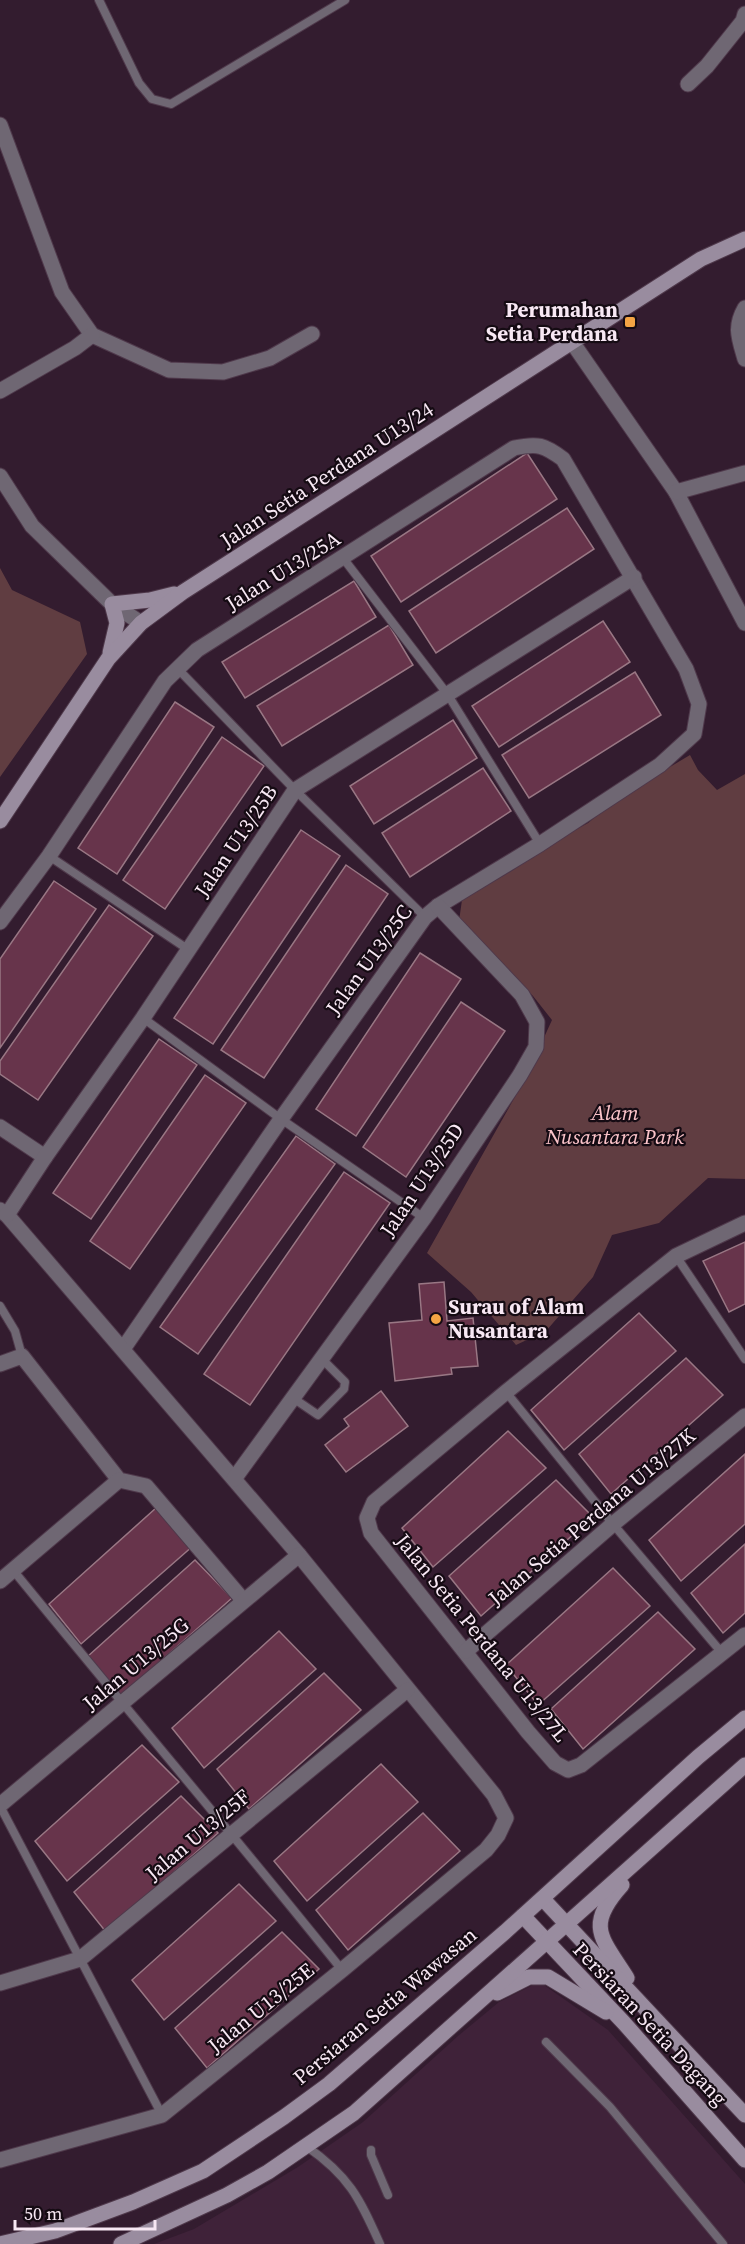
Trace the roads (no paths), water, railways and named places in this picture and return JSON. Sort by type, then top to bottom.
[{"type":"street","points":[[687,84],[707,66],[743,21],[745,14]]},
{"type":"street","points":[[0,125],[62,292],[92,335],[169,370],[223,372],[270,358],[312,334]]},
{"type":"street","name":"Jalan Setia Perdana U13/24","points":[[0,821],[108,659],[141,623],[183,592],[701,259],[745,239]]},
{"type":"street","points":[[745,308],[739,319],[738,332],[745,359]]},
{"type":"street","points":[[0,392],[75,348],[92,335]]},
{"type":"street","points":[[572,342],[676,492],[745,623]]},
{"type":"street","name":"Jalan U13/25A","points":[[0,922],[49,856],[165,681],[177,668],[197,650],[514,448],[534,444],[548,448],[563,459],[634,577]]},
{"type":"street","points":[[676,492],[745,473]]},
{"type":"street","points":[[0,476],[32,526],[112,604],[141,623]]},
{"type":"street","name":"Jalan U13/25B","points":[[4,1213],[143,1018],[295,790],[634,577]]},
{"type":"street","name":"Jalan U13/25C","points":[[123,1348],[281,1119],[425,917],[438,906],[540,844],[660,765],[694,734],[699,704],[686,669],[634,577]]},
{"type":"street","points":[[112,604],[150,600],[183,592]]},
{"type":"street","points":[[108,659],[115,638],[117,622],[112,604]]},
{"type":"street","name":"Jalan U13/25D","points":[[234,1479],[424,1218],[520,1075],[536,1047],[537,1022],[522,995],[438,906]]},
{"type":"street","points":[[0,1127],[45,1157]]},
{"type":"street","points":[[4,1213],[123,1348],[299,1555],[407,1690]]},
{"type":"street","points":[[506,1392],[676,1256],[745,1223]]},
{"type":"street","points":[[0,1364],[22,1356],[119,1480],[147,1486],[243,1600]]},
{"type":"street","name":"Jalan Setia Perdana U13/27L","points":[[506,1392],[374,1502],[367,1518],[371,1533],[555,1763],[568,1770],[581,1765],[745,1635]]},
{"type":"street","name":"Jalan Setia Perdana U13/27K","points":[[466,1651],[613,1524],[745,1416]]},
{"type":"street","points":[[0,1581],[119,1480]]},
{"type":"street","name":"Jalan U13/25G","points":[[0,1805],[299,1555]]},
{"type":"street","name":"Jalan U13/25E","points":[[0,2160],[162,2115],[486,1850],[498,1835],[506,1818],[494,1795],[407,1690]]},
{"type":"street","name":"Jalan U13/25F","points":[[0,1983],[80,1959],[407,1690]]},
{"type":"street","name":"Persiaran Setia Wawasan","points":[[0,2244],[55,2231],[133,2202],[203,2170],[285,2117],[329,2084],[543,1899],[698,1757],[745,1718]]},
{"type":"street","points":[[121,2244],[227,2195],[268,2172],[354,2113],[745,1765]]},
{"type":"street","points":[[645,2007],[600,1936],[599,1921],[610,1898],[662,1840]]},
{"type":"street","name":"Persiaran Setia Dagang","points":[[543,1899],[745,2115]]},
{"type":"street","name":"Persiaran Setia Dagang","points":[[523,1916],[624,2023],[745,2160]]},
{"type":"street","points":[[480,2002],[529,1977],[548,1977],[624,2023]]},
{"type":"lane","points":[[99,0],[139,83],[152,99],[171,104],[345,0]]},
{"type":"lane","points":[[343,558],[448,695],[540,844]]},
{"type":"lane","points":[[177,668],[295,790],[425,917]]},
{"type":"lane","points":[[49,856],[189,950]]},
{"type":"lane","points":[[143,1018],[281,1119],[424,1218]]},
{"type":"lane","points":[[676,1256],[745,1359]]},
{"type":"lane","points":[[0,1306],[15,1331],[22,1356]]},
{"type":"lane","points":[[293,1398],[318,1415],[344,1389],[345,1382],[322,1359]]},
{"type":"lane","points":[[506,1392],[722,1653]]},
{"type":"lane","points":[[13,1570],[122,1704],[232,1833],[342,1970]]},
{"type":"lane","points":[[0,1805],[162,2115]]},
{"type":"lane","points":[[546,2042],[610,2107],[723,2244]]},
{"type":"lane","points":[[306,2146],[330,2163],[343,2177],[363,2206],[380,2244]]},
{"type":"lane","points":[[371,2150],[388,2195]]},
{"type":"place","name":"Perumahan Setia Perdana","points":[[630,322]]},
{"type":"place","name":"Surau of Alam Nusantara","points":[[436,1319]]},
{"type":"park label","name":"Alam Nusantara Park","points":[[615,1125]]}]
